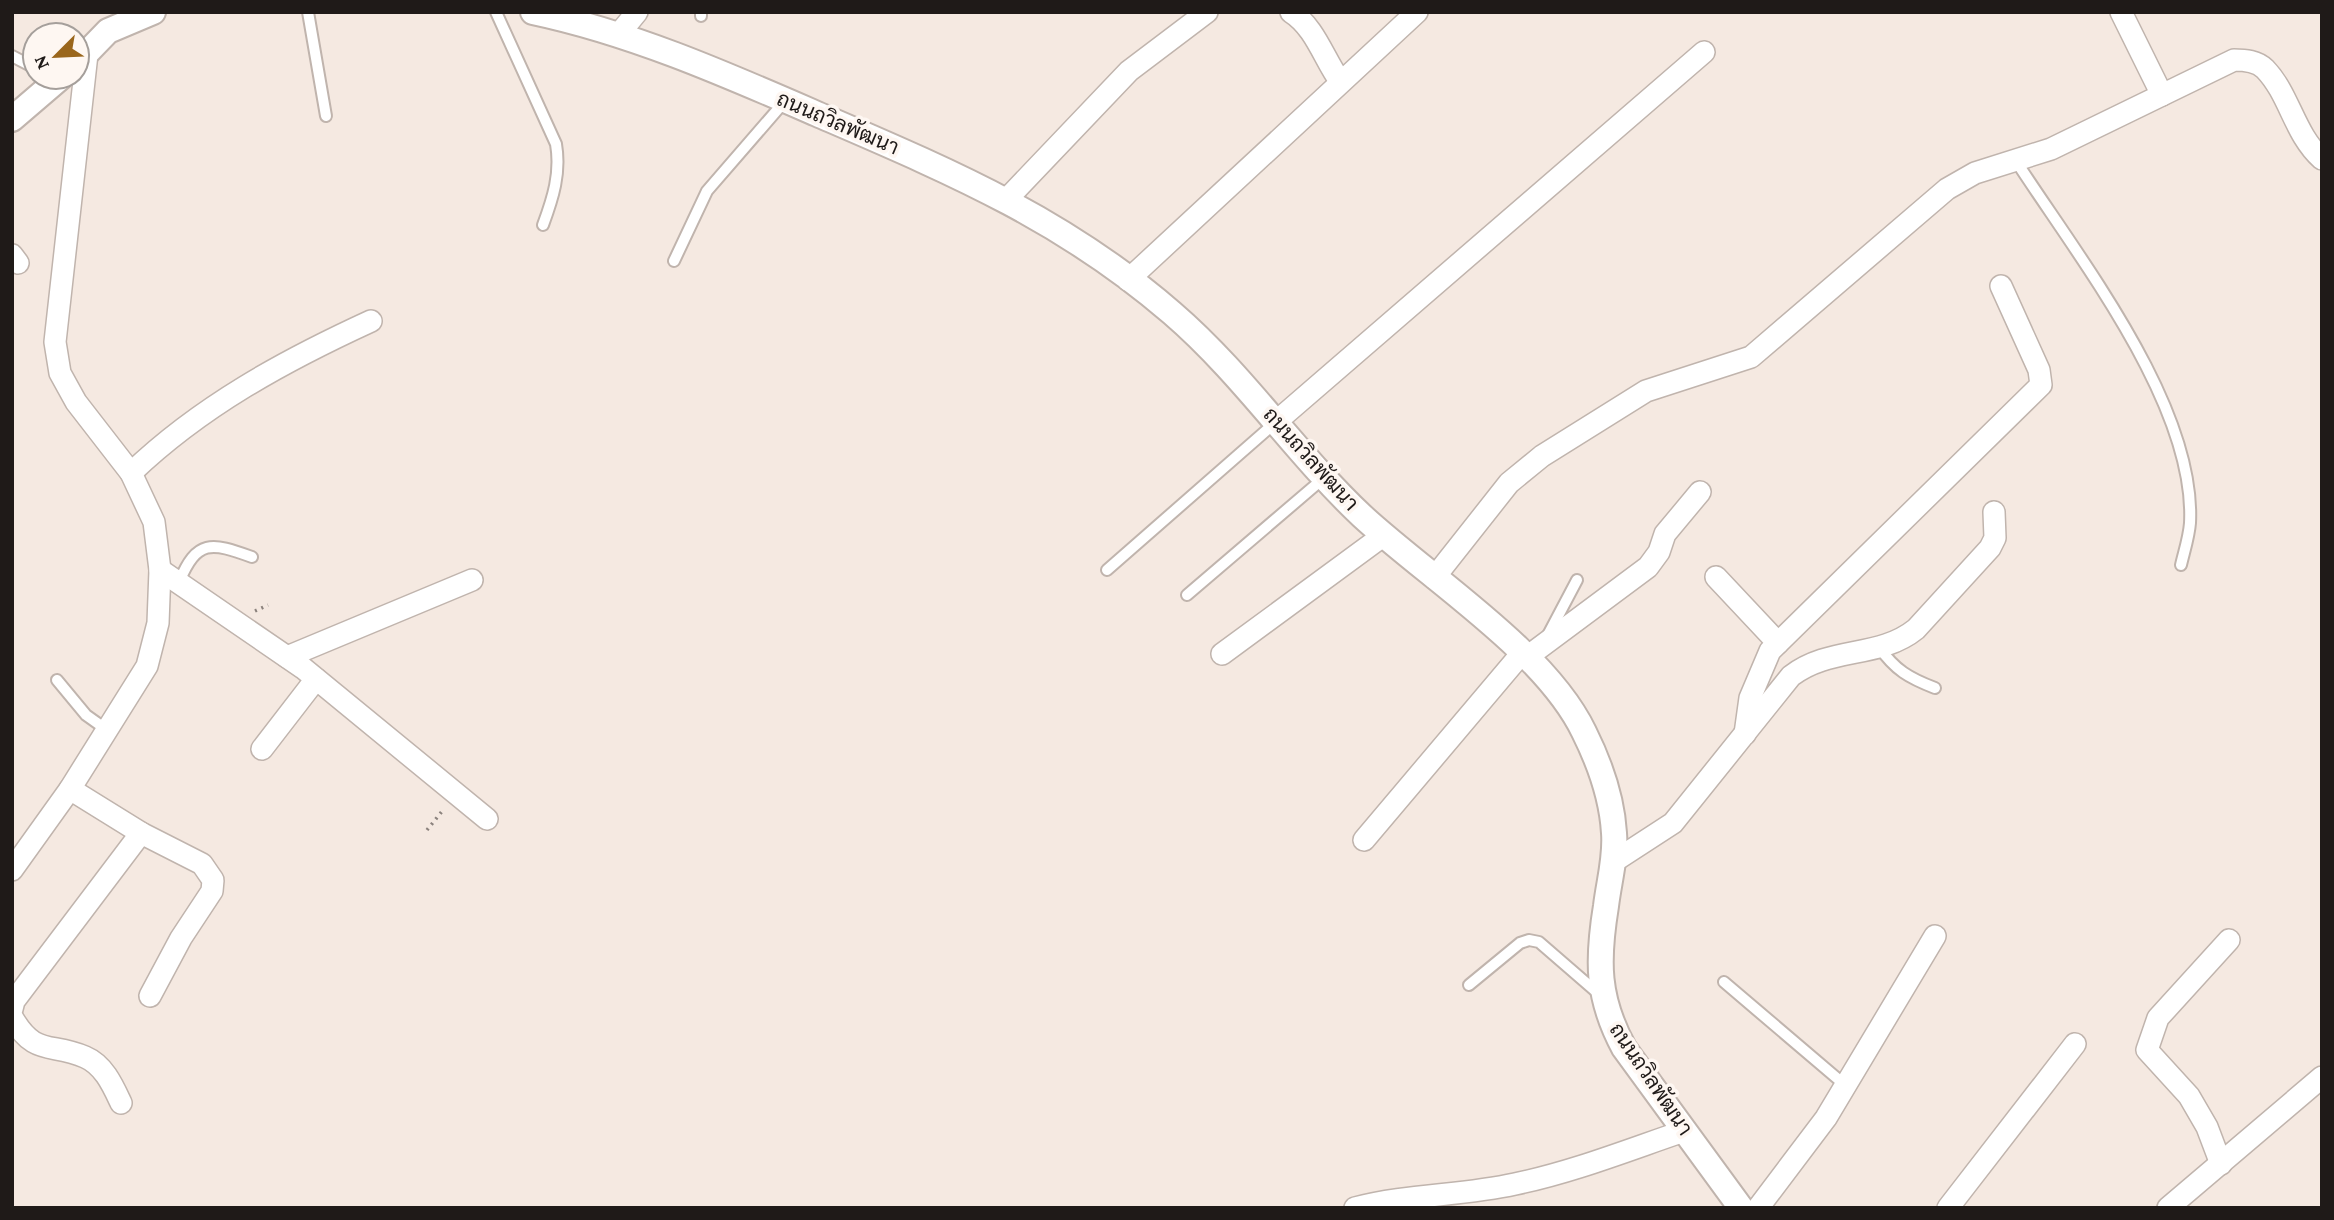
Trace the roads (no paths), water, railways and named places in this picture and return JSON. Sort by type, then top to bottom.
[{"type":"street","points":[[91,47],[109,22],[153,12]]},
{"type":"street","name":"ถนนถวิลพัฒนา","points":[[533,12],[619,34],[786,100],[1007,199],[1075,239],[1190,330],[1277,421],[1325,477],[1384,535],[1524,655],[1557,689],[1570,709],[1582,728],[1602,776],[1614,830],[1613,862],[1599,960],[1602,997],[1610,1021],[1624,1048],[1684,1131],[1744,1207]]},
{"type":"street","points":[[619,34],[637,12]]},
{"type":"street","points":[[1007,199],[1129,71],[1207,12]]},
{"type":"street","points":[[1291,12],[1309,26],[1324,59],[1340,81]]},
{"type":"street","points":[[1128,280],[1417,12]]},
{"type":"street","points":[[2121,12],[2162,95]]},
{"type":"street","points":[[1277,421],[1704,52]]},
{"type":"street","points":[[1434,578],[1509,482],[1542,456],[1646,391],[1751,357],[1947,189],[1975,173],[2051,149],[2234,60],[2251,61],[2264,68],[2295,124],[2322,159]]},
{"type":"street","points":[[12,119],[43,91]]},
{"type":"street","points":[[12,870],[70,789],[147,666],[158,623],[160,570],[154,522],[131,472],[76,402],[60,373],[55,342],[79,91]]},
{"type":"street","points":[[1745,734],[1759,673],[1777,643],[2041,385],[2039,370],[2001,286]]},
{"type":"street","points":[[131,472],[197,416],[293,357],[371,321]]},
{"type":"street","points":[[1364,840],[1524,655],[1648,567],[1659,552],[1665,534],[1700,492]]},
{"type":"street","points":[[1613,862],[1672,823],[1791,676],[1805,665],[1822,658],[1903,640],[1916,629],[1990,548],[1995,538],[1994,512]]},
{"type":"street","points":[[1222,654],[1384,535]]},
{"type":"street","points":[[160,570],[288,657],[487,819]]},
{"type":"street","points":[[1716,576],[1777,643]]},
{"type":"street","points":[[288,657],[472,580]]},
{"type":"street","points":[[262,749],[316,679]]},
{"type":"street","points":[[70,789],[141,833],[202,864],[213,880],[207,901],[181,938],[150,996]]},
{"type":"street","points":[[12,1009],[14,1000],[141,833]]},
{"type":"street","points":[[1744,1207],[1826,1118],[1935,936]]},
{"type":"street","points":[[2221,1164],[2207,1127],[2189,1096],[2147,1050],[2158,1018],[2229,940]]},
{"type":"street","points":[[12,1017],[30,1042],[44,1049],[85,1056],[100,1067],[121,1103]]},
{"type":"street","points":[[1948,1208],[2075,1044]]},
{"type":"street","points":[[2168,1208],[2322,1077]]},
{"type":"street","points":[[1355,1208],[1383,1200],[1512,1185],[1562,1172],[1684,1131]]},
{"type":"lane","points":[[308,12],[326,116]]},
{"type":"lane","points":[[496,12],[556,144],[559,160],[555,192],[543,225]]},
{"type":"lane","points":[[674,261],[707,191],[786,100]]},
{"type":"lane","points":[[2016,161],[2144,360],[2169,416],[2184,472],[2190,523],[2181,565]]},
{"type":"lane","points":[[1107,570],[1277,421]]},
{"type":"lane","points":[[1187,595],[1325,477]]},
{"type":"lane","points":[[179,582],[188,559],[197,550],[221,545],[252,557]]},
{"type":"lane","points":[[1545,641],[1577,579]]},
{"type":"lane","points":[[1879,647],[1893,667],[1905,677],[1935,688]]},
{"type":"lane","points":[[57,680],[86,715],[107,730]]},
{"type":"lane","points":[[1469,985],[1520,943],[1529,940],[1539,942],[1602,997]]},
{"type":"lane","points":[[1724,982],[1845,1085]]}]
